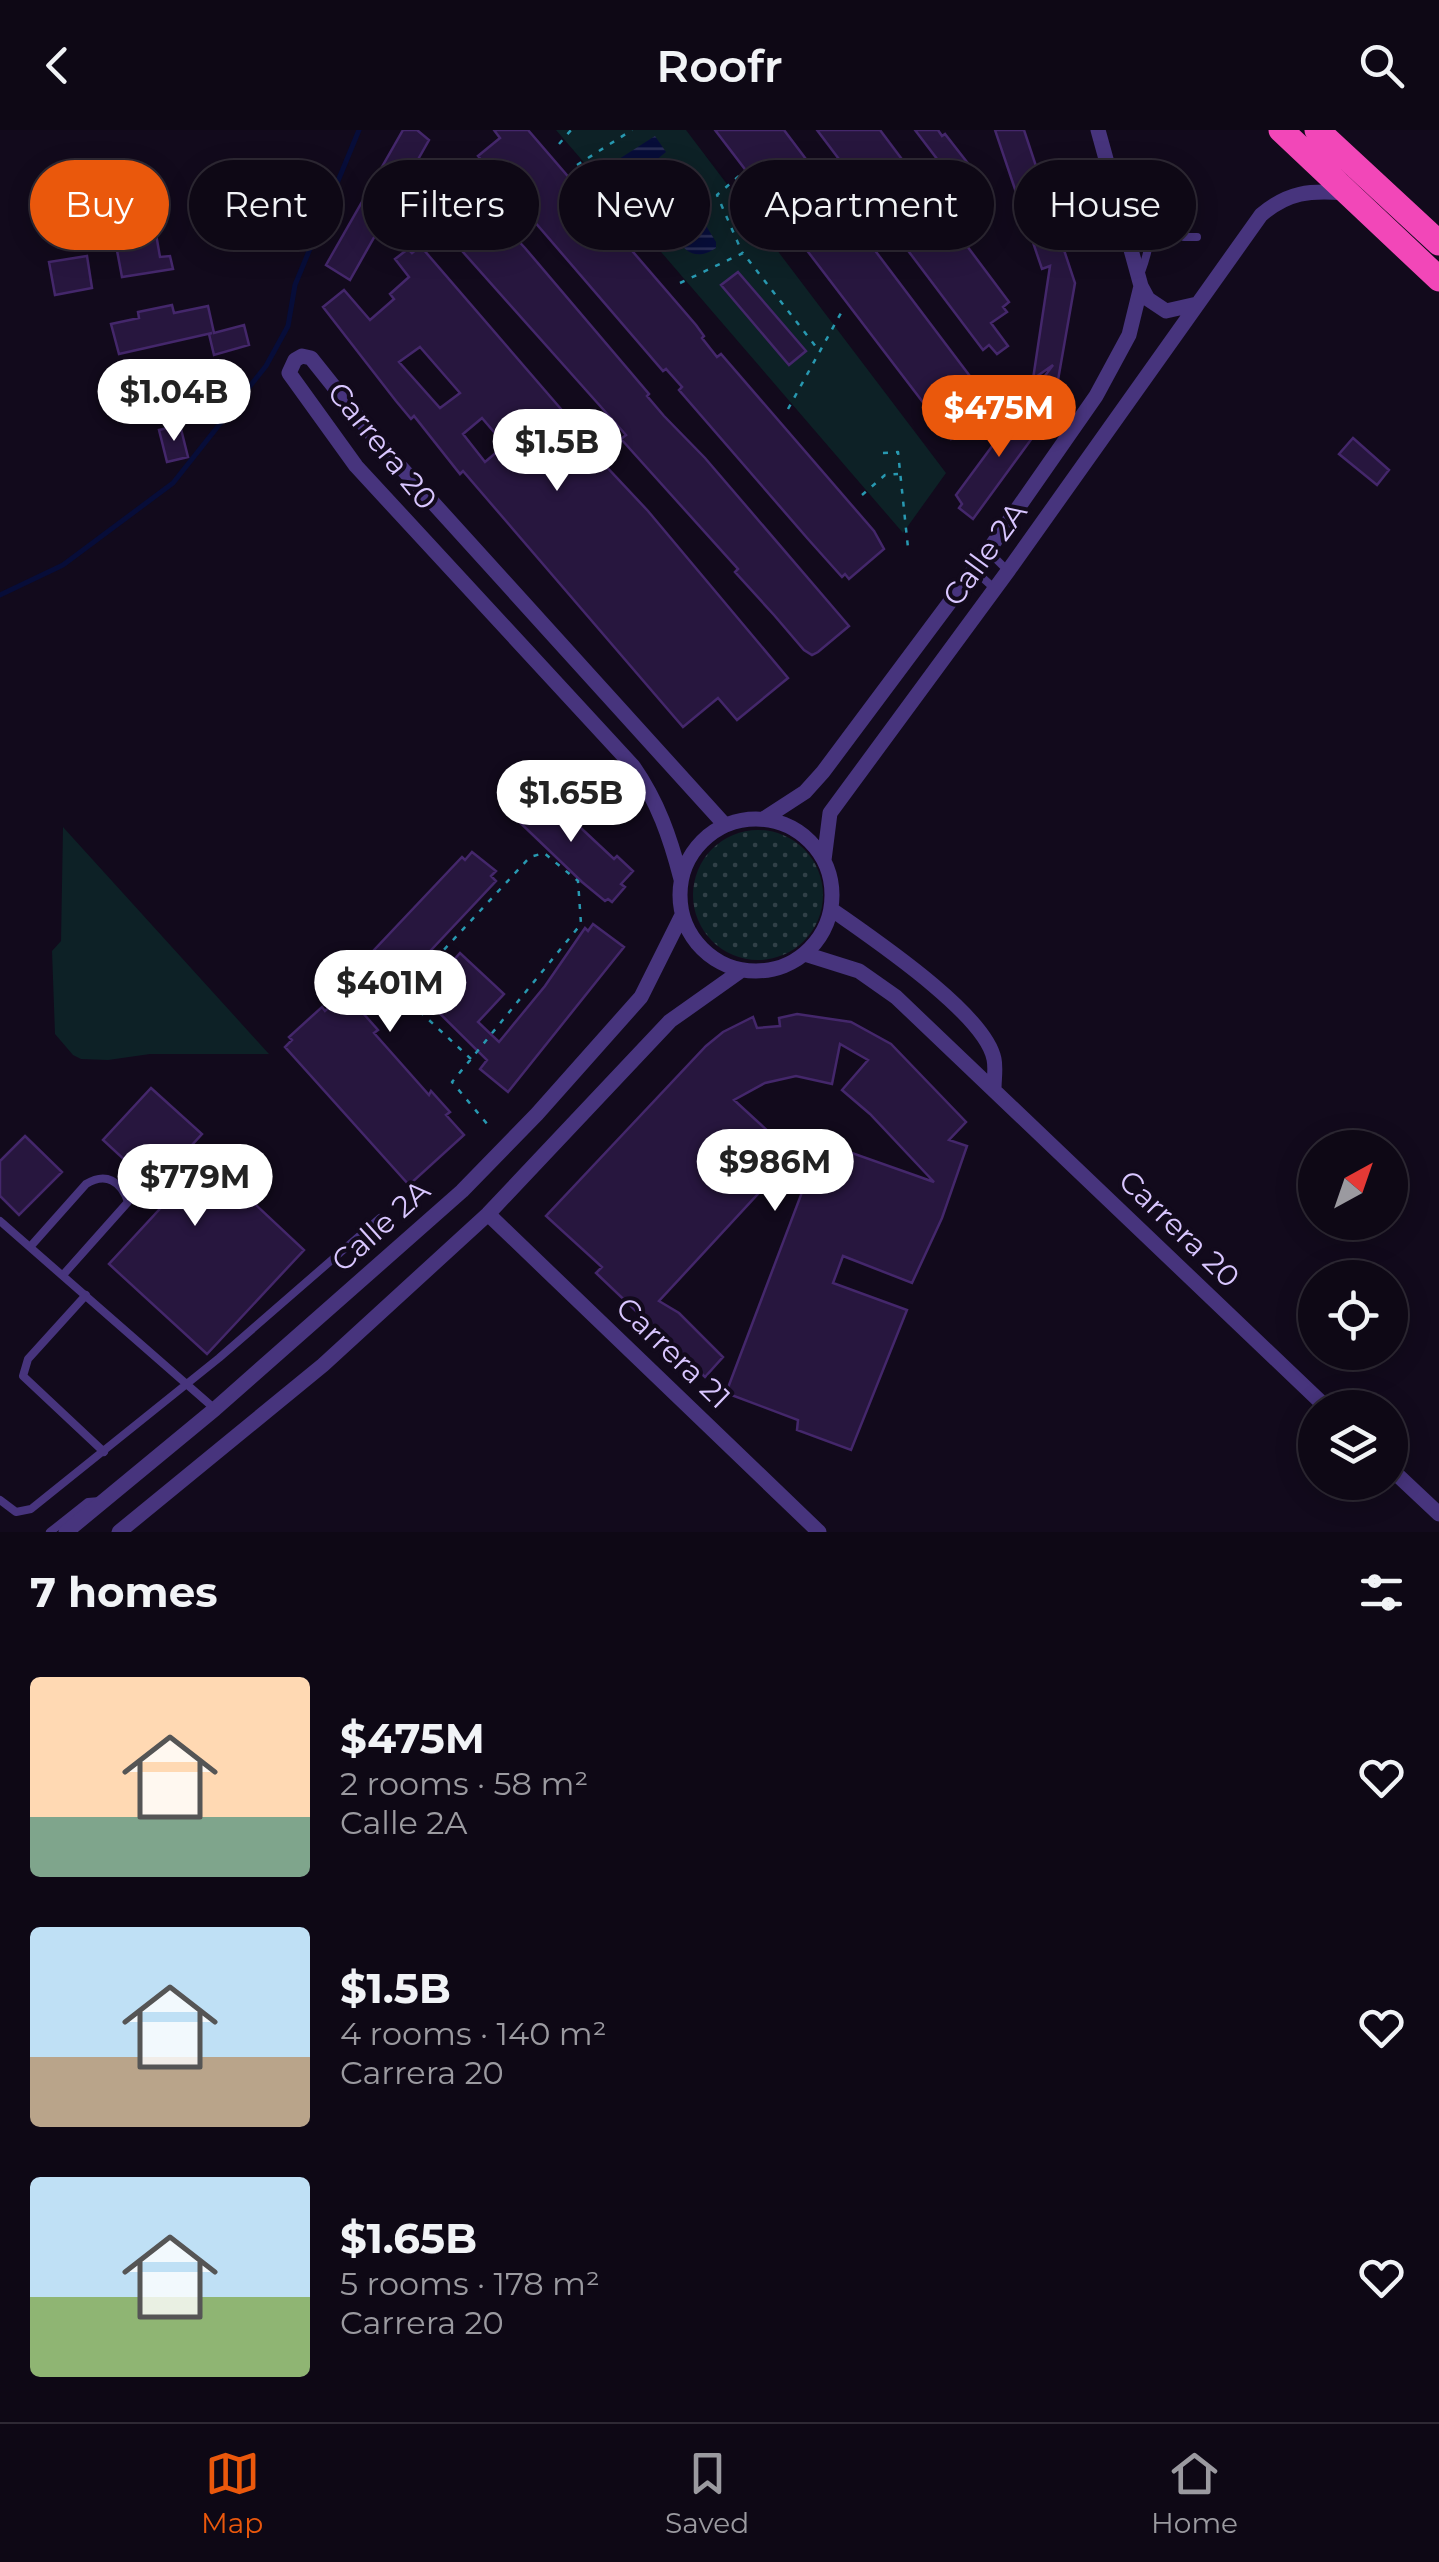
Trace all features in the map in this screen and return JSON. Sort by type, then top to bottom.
[{"type":"highway","points":[[1281,130],[1439,279]]},
{"type":"highway","points":[[1317,130],[1439,243]]},
{"type":"street","name":"Calle 2A","points":[[765,818],[805,792],[823,772],[988,551],[1096,396],[1129,335],[1140,281],[1098,130]]},
{"type":"street","name":"Calle 2A","points":[[824,860],[830,814],[1008,572],[1261,215],[1277,202],[1313,190],[1346,193]]},
{"type":"street","points":[[1140,281],[1148,299],[1166,310],[1197,304]]},
{"type":"street","name":"Carrera 20","points":[[681,879],[664,818],[633,766],[356,466],[288,372],[295,360],[302,356],[311,358],[378,442],[725,825]]},
{"type":"street","points":[[765,818],[789,825],[809,840],[824,860],[832,884],[831,909],[822,934],[805,954],[764,971],[742,970],[704,951],[690,934],[682,915],[681,879],[697,844],[725,825],[765,818]]},
{"type":"street","points":[[831,909],[922,974],[971,1022],[994,1056],[994,1090]]},
{"type":"street","name":"Calle 2A","points":[[66,1532],[216,1410],[462,1191],[640,996],[682,915]]},
{"type":"street","name":"Carrera 20","points":[[805,954],[842,964],[874,979],[896,996],[1308,1390]]},
{"type":"street","name":"Calle 2A","points":[[119,1532],[323,1365],[488,1214],[670,1022],[742,970]]},
{"type":"street","name":"Carrera 21","points":[[488,1214],[817,1531]]},
{"type":"street","points":[[1408,1485],[1439,1514]]},
{"type":"lane","points":[[1140,281],[1147,250]]},
{"type":"lane","points":[[988,551],[1008,572]]},
{"type":"lane","points":[[974,570],[995,589]]},
{"type":"lane","points":[[30,1247],[86,1184],[98,1177],[112,1178],[124,1189],[128,1202],[63,1275]]},
{"type":"lane","points":[[0,1501],[16,1512],[30,1509],[186,1384],[380,1218]]},
{"type":"lane","points":[[0,1220],[216,1410]]},
{"type":"lane","points":[[86,1295],[28,1359],[23,1376],[104,1452]]},
{"type":"lane","points":[[50,1532],[88,1502],[105,1500]]},
{"type":"path","points":[[559,144],[571,130]]},
{"type":"path","points":[[586,160],[632,130]]},
{"type":"path","points":[[730,184],[717,195],[730,224]]},
{"type":"path","points":[[742,250],[820,352]]},
{"type":"path","points":[[680,283],[743,253]]},
{"type":"path","points":[[788,409],[842,313]]},
{"type":"path","points":[[883,454],[898,452],[908,548]]},
{"type":"path","points":[[862,495],[885,475],[900,474]]},
{"type":"path","points":[[471,1059],[402,995],[530,857],[544,853],[578,882],[581,924],[471,1059],[452,1082],[488,1125]]},
{"type":"green space","points":[[556,130],[686,130],[709,160],[582,160]]},
{"type":"green space","points":[[710,162],[730,188],[730,250],[777,250],[946,473],[903,533],[659,250],[710,250]]},
{"type":"green space","points":[[63,827],[269,1054],[150,1054],[108,1060],[73,1055],[55,1034],[52,951],[61,941]]},
{"type":"green space","points":[[758,830],[783,835],[804,849],[818,870],[823,895],[818,920],[804,941],[783,955],[758,960],[733,955],[712,941],[698,920],[693,895],[698,870],[712,849],[733,835]]},
{"type":"shaded area","points":[[655,136],[666,152],[656,160],[619,159]]},
{"type":"shaded area","points":[[710,232],[716,242],[716,248],[705,253],[688,251],[710,250]]},
{"type":"building","points":[[403,130],[417,130],[429,140],[418,160],[386,160]]},
{"type":"building","points":[[494,130],[528,130],[559,166],[559,250],[631,250],[696,325],[717,357],[721,354],[874,531],[884,549],[849,579],[845,574],[842,577],[679,390],[682,387],[666,369],[663,371],[539,227],[539,160],[481,160],[478,156],[500,138]]},
{"type":"building","points":[[715,130],[784,130],[807,160],[738,160]]},
{"type":"building","points":[[817,130],[880,130],[902,160],[840,160]]},
{"type":"building","points":[[915,130],[938,130],[942,136],[945,134],[965,160],[938,160]]},
{"type":"building","points":[[995,130],[1024,130],[1034,160],[1014,160],[1014,186]]},
{"type":"building","points":[[363,200],[363,250],[367,250],[350,280],[326,265],[335,250],[343,250],[343,235]]},
{"type":"building","points":[[117,250],[159,250],[160,257],[170,256],[173,269],[122,277]]},
{"type":"building","points":[[409,250],[424,250],[788,678],[737,720],[718,698],[683,727],[463,471],[460,474],[414,416],[411,419],[323,307],[344,290],[370,320],[394,299],[390,294],[409,277],[395,259]],"holes":[[[420,347],[460,393],[440,408],[399,362]],[[482,418],[505,445],[485,462],[463,434]]]},
{"type":"building","points":[[461,250],[527,250],[664,416],[705,458],[849,626],[818,652],[812,655],[804,650],[735,572],[738,569],[621,439],[626,435]]},
{"type":"building","points":[[807,250],[875,250],[994,408],[951,439]]},
{"type":"building","points":[[908,250],[970,250],[1009,302],[1003,307],[1007,312],[991,323],[1008,346],[997,354],[989,345],[983,350]]},
{"type":"building","points":[[1036,250],[1064,250],[1075,283],[1054,403],[1027,400],[1053,365],[1033,379],[1050,266],[1042,269]]},
{"type":"building","points":[[87,256],[92,288],[55,295],[49,262]]},
{"type":"building","points":[[738,272],[806,351],[789,365],[721,285]]},
{"type":"building","points":[[172,305],[174,313],[208,306],[214,333],[244,325],[249,345],[214,355],[209,334],[212,333],[119,354],[111,324],[139,318],[138,312]]},
{"type":"building","points":[[1024,403],[1046,419],[973,519],[959,508],[962,504],[956,495]]},
{"type":"building","points":[[180,425],[188,457],[167,462],[159,430]]},
{"type":"building","points":[[1353,438],[1389,470],[1377,485],[1339,454]]},
{"type":"building","points":[[536,786],[614,859],[617,856],[633,871],[612,902],[605,901],[582,882],[511,814],[515,810],[511,807]]},
{"type":"building","points":[[472,852],[496,871],[491,876],[496,881],[385,999],[379,993],[362,1012],[378,1030],[374,1033],[429,1095],[431,1091],[450,1112],[446,1115],[464,1135],[409,1185],[285,1047],[292,1040],[289,1037],[322,1007],[325,1011],[357,983],[351,978],[359,966],[462,857],[465,860]]},
{"type":"building","points":[[593,924],[624,947],[508,1092],[480,1069],[487,1060],[422,996],[460,953],[504,994],[478,1022],[499,1042],[585,928],[588,931]]},
{"type":"building","points":[[797,1014],[851,1022],[891,1044],[966,1122],[949,1140],[967,1146],[942,1218],[912,1283],[843,1256],[833,1283],[907,1310],[851,1450],[797,1430],[798,1420],[726,1393],[821,1142],[934,1182],[842,1090],[868,1060],[840,1044],[832,1084],[796,1076],[765,1083],[734,1100],[794,1155],[659,1301],[679,1313],[723,1357],[705,1377],[596,1273],[602,1267],[546,1216],[723,1032],[753,1017],[757,1028],[780,1026],[779,1018]]},
{"type":"building","points":[[151,1088],[202,1134],[192,1145],[304,1250],[207,1354],[109,1264],[168,1200],[103,1140]]},
{"type":"building","points":[[25,1136],[62,1172],[19,1215],[0,1196],[0,1161]]},
{"type":"waterway","points":[[0,595],[63,565],[173,483],[266,366],[288,326],[295,285],[359,130]]}]
